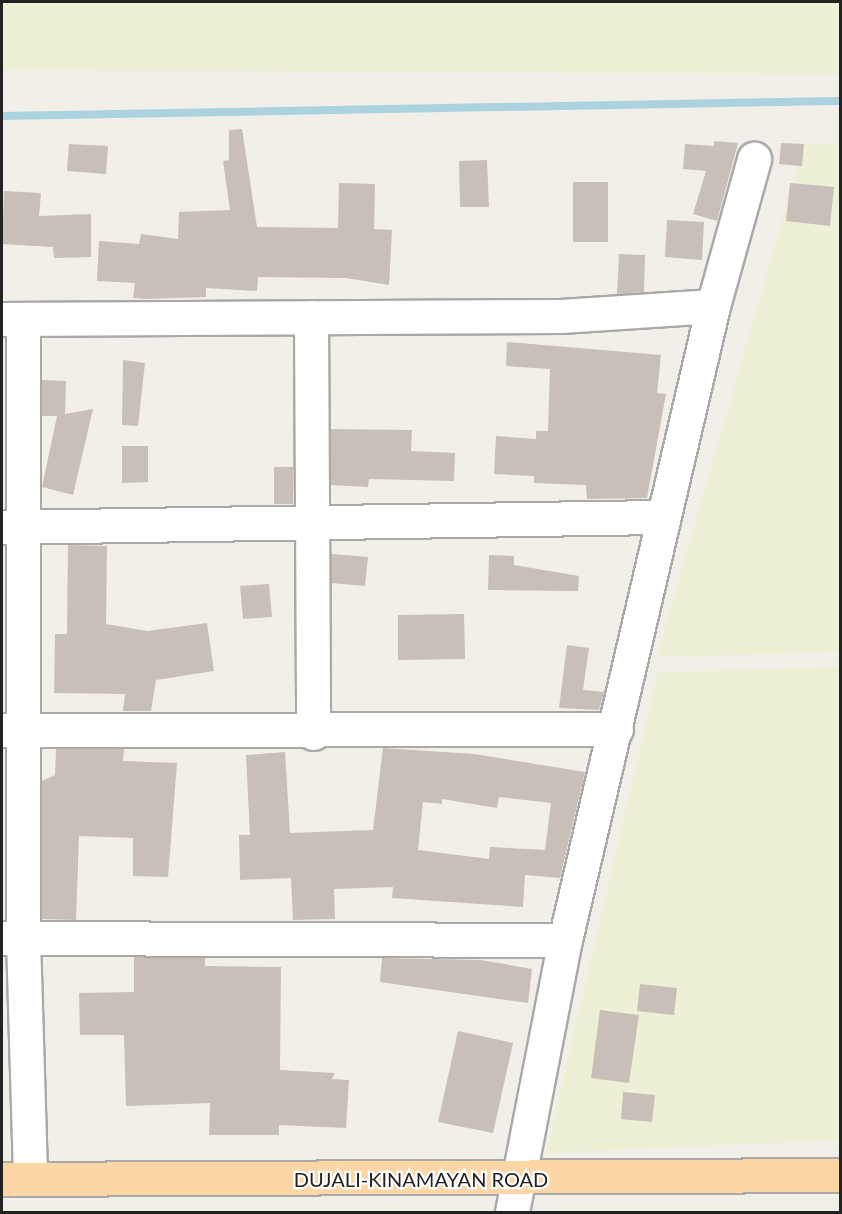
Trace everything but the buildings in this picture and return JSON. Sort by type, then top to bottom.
[{"type":"main road","name":"DUJALI-KINAMAYAN ROAD","points":[[16,1179],[520,1179],[840,1175]]},
{"type":"street","points":[[512,1212],[565,940],[616,729],[662,517],[713,306],[754,159]]},
{"type":"street","points":[[16,1179],[12,938],[14,527],[12,319],[561,316],[713,306]]},
{"type":"street","points":[[311,317],[308,520],[313,732]]},
{"type":"street","points":[[14,527],[308,520],[662,517]]},
{"type":"street","points":[[12,730],[313,732],[616,729]]},
{"type":"street","points":[[12,938],[565,940]]},
{"type":"green space","points":[[2,2],[840,2],[840,74],[2,70]]},
{"type":"green space","points":[[804,144],[840,145],[840,652],[657,657]]},
{"type":"green space","points":[[840,667],[840,1140],[546,1153],[658,672]]},
{"type":"waterway","points":[[2,116],[840,101]]}]
